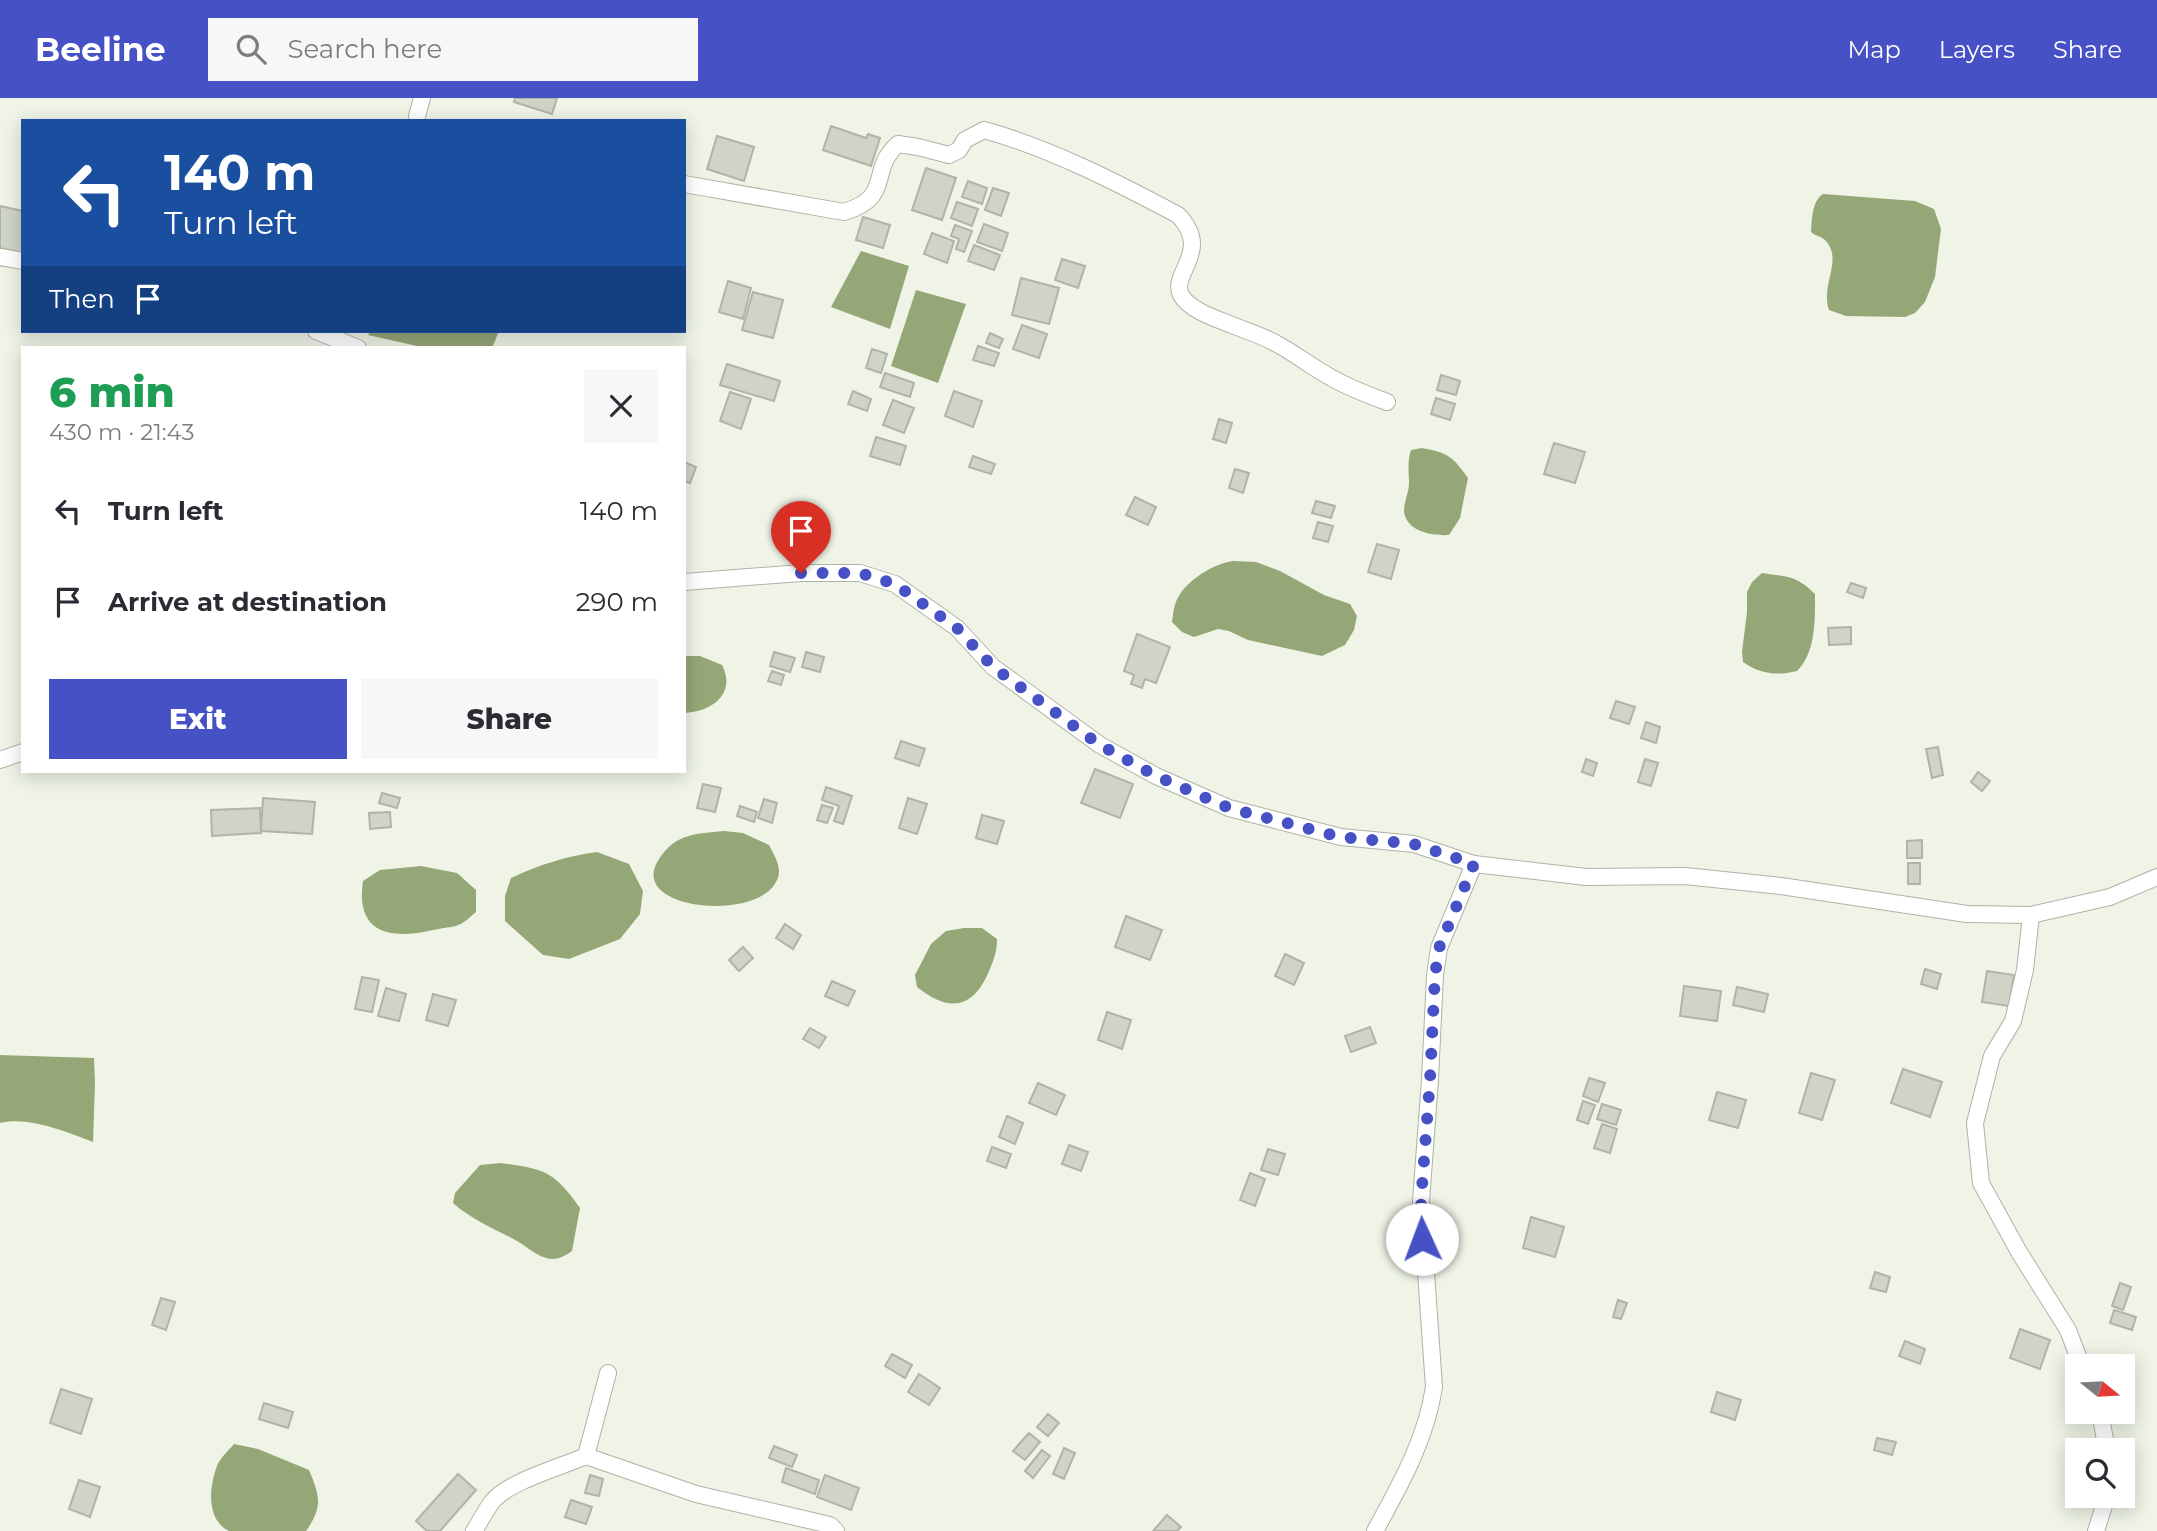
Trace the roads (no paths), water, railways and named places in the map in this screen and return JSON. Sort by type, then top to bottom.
[{"type":"street","points":[[421,119],[422,98]]},
{"type":"street","points":[[686,184],[844,212],[859,207],[873,197],[888,153],[898,144],[949,155],[959,150],[965,140],[984,130],[1014,138],[1178,215],[1188,225],[1191,233],[1191,250],[1180,289],[1182,297],[1191,305],[1276,344],[1333,379],[1387,402]]},
{"type":"street","points":[[0,257],[21,261]]},
{"type":"street","points":[[686,582],[801,573],[860,573],[895,584],[957,628],[993,667],[1100,745],[1156,776],[1229,808],[1340,837],[1414,844],[1474,864],[1586,877],[1685,876],[1794,888],[1967,914],[2031,915],[2110,897],[2157,877]]},
{"type":"street","points":[[0,760],[21,753]]},
{"type":"street","points":[[1375,1531],[1409,1468],[1430,1412],[1434,1387],[1421,1201],[1435,975],[1439,948],[1474,864]]},
{"type":"street","points":[[2031,915],[2025,970],[2012,1021],[1992,1056],[1975,1123],[1981,1183],[2019,1252],[2068,1330],[2077,1354]]},
{"type":"street","points":[[586,1456],[608,1373]]},
{"type":"street","points":[[474,1531],[493,1500],[537,1473],[557,1469],[586,1456],[696,1494],[830,1525],[836,1531]]},
{"type":"street","points":[[2096,1531],[2103,1508]]}]
